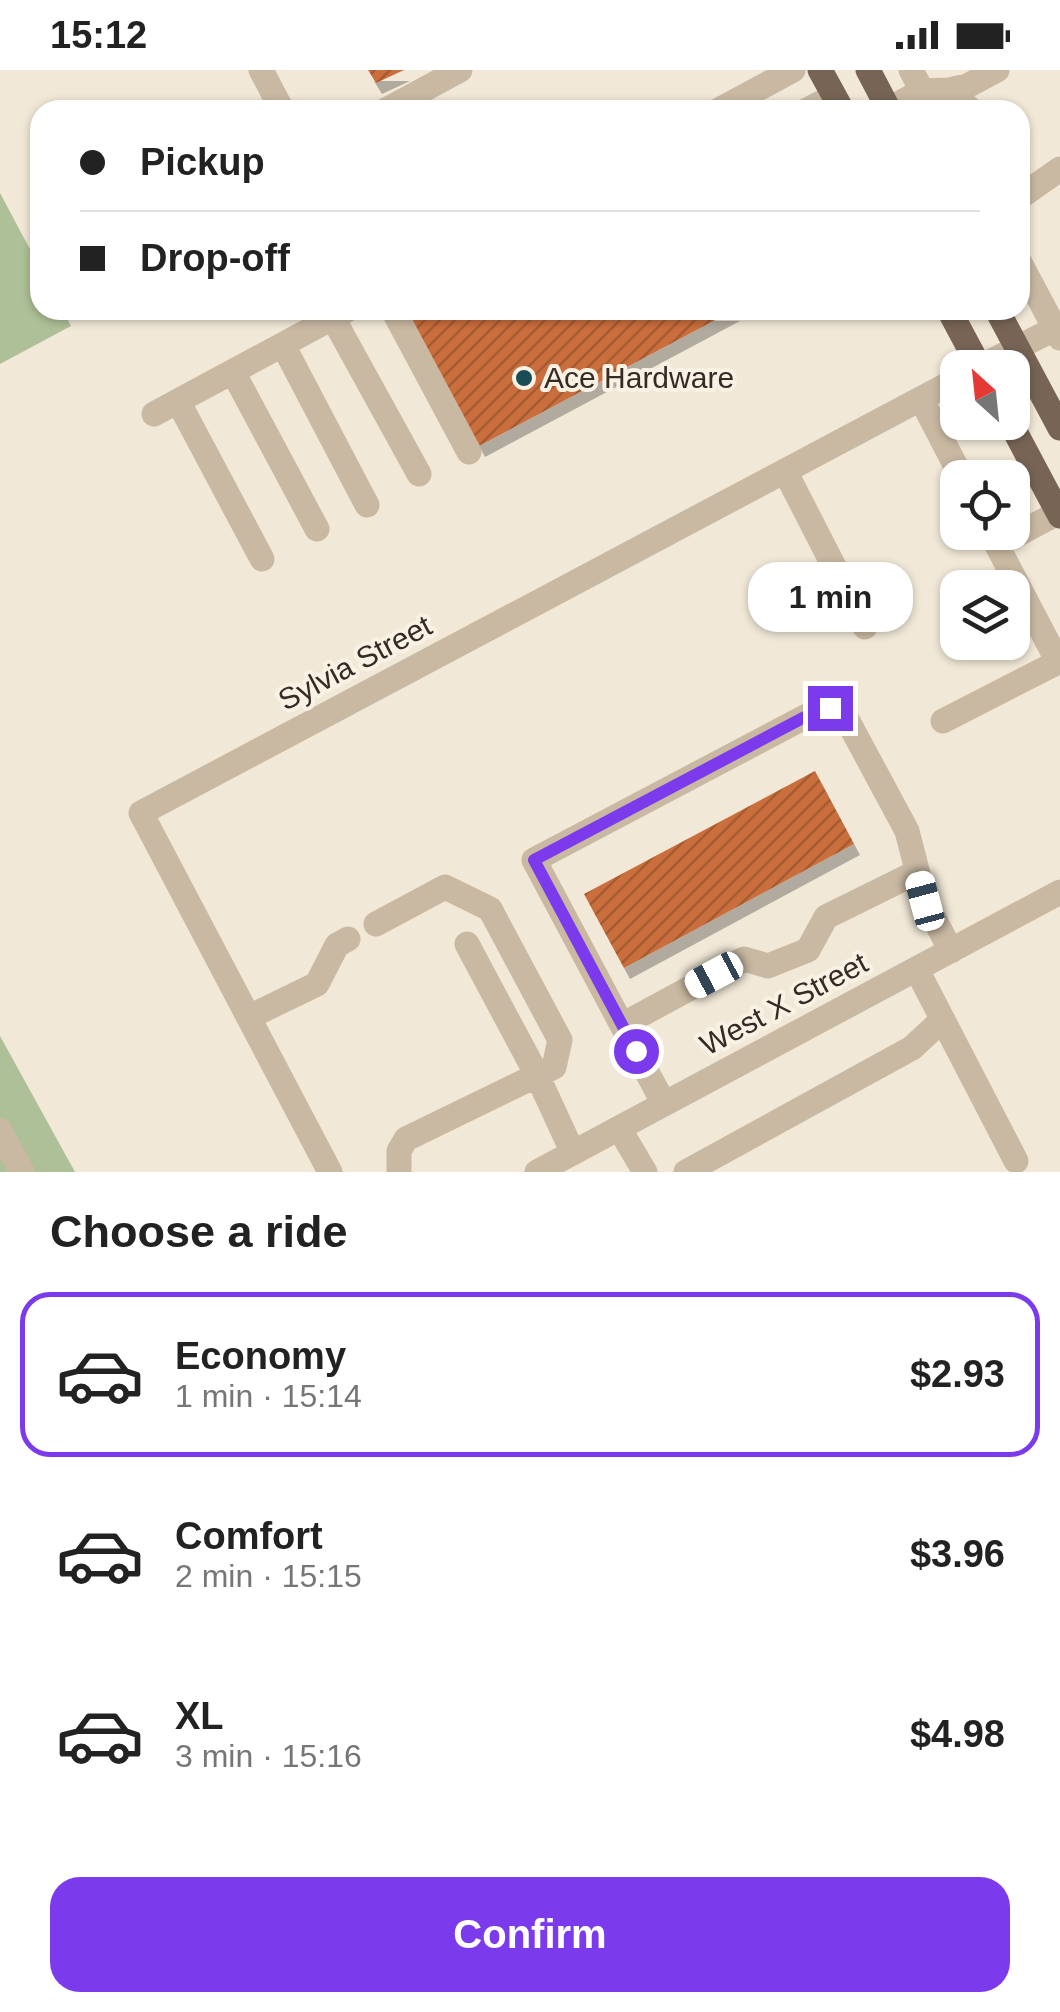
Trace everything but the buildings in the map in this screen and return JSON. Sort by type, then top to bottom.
[{"type":"main road","points":[[820,70],[836,100]]},
{"type":"main road","points":[[868,70],[884,100]]},
{"type":"main road","points":[[954,320],[971,350]]},
{"type":"main road","points":[[1002,320],[1060,428]]},
{"type":"main road","points":[[1020,440],[1059,514]]},
{"type":"street","points":[[261,70],[277,100]]},
{"type":"street","points":[[404,100],[460,70]]},
{"type":"street","points":[[738,100],[793,70]]},
{"type":"street","points":[[950,90],[997,70]]},
{"type":"street","points":[[897,100],[916,80],[950,90],[961,100]]},
{"type":"street","points":[[1030,191],[1059,174]]},
{"type":"street","points":[[1011,350],[1058,331],[1030,280]]},
{"type":"street","points":[[154,414],[329,320]]},
{"type":"street","points":[[343,320],[419,474]]},
{"type":"street","points":[[398,320],[468,452]]},
{"type":"street","points":[[283,345],[367,505]]},
{"type":"street","points":[[233,372],[317,529]]},
{"type":"street","name":"Sylvia Street","points":[[330,1172],[142,813],[940,388]]},
{"type":"street","points":[[920,398],[953,460]]},
{"type":"street","points":[[178,401],[262,559]]},
{"type":"street","points":[[785,470],[864,627]]},
{"type":"street","points":[[1030,525],[1059,514]]},
{"type":"street","points":[[942,721],[1059,662],[1000,550]]},
{"type":"street","points":[[664,1104],[534,860],[804,717],[830,708],[843,712],[906,832],[925,901],[951,952]]},
{"type":"street","points":[[622,1025],[744,959],[768,966],[808,950],[826,918],[917,872]]},
{"type":"street","points":[[376,924],[445,887],[490,909],[560,1040],[554,1067],[406,1139],[398,1151],[400,1172]]},
{"type":"street","name":"West X Street","points":[[537,1172],[1060,892]]},
{"type":"street","points":[[249,1018],[318,984],[337,945],[348,939]]},
{"type":"street","points":[[468,944],[574,1152]]},
{"type":"street","points":[[917,970],[1016,1161]]},
{"type":"street","points":[[686,1172],[912,1048],[942,1020]]},
{"type":"street","points":[[620,1128],[645,1172]]},
{"type":"street","points":[[0,1131],[22,1172]]},
{"type":"green space","points":[[0,193],[30,249],[30,320],[68,320],[71,326],[0,364]]},
{"type":"green space","points":[[0,1036],[75,1172],[0,1172]]},
{"type":"place","name":"Ace Hardware","points":[[524,378]]},
{"type":"route","points":[[636,1051],[534,860],[818,710],[830,708]]}]
